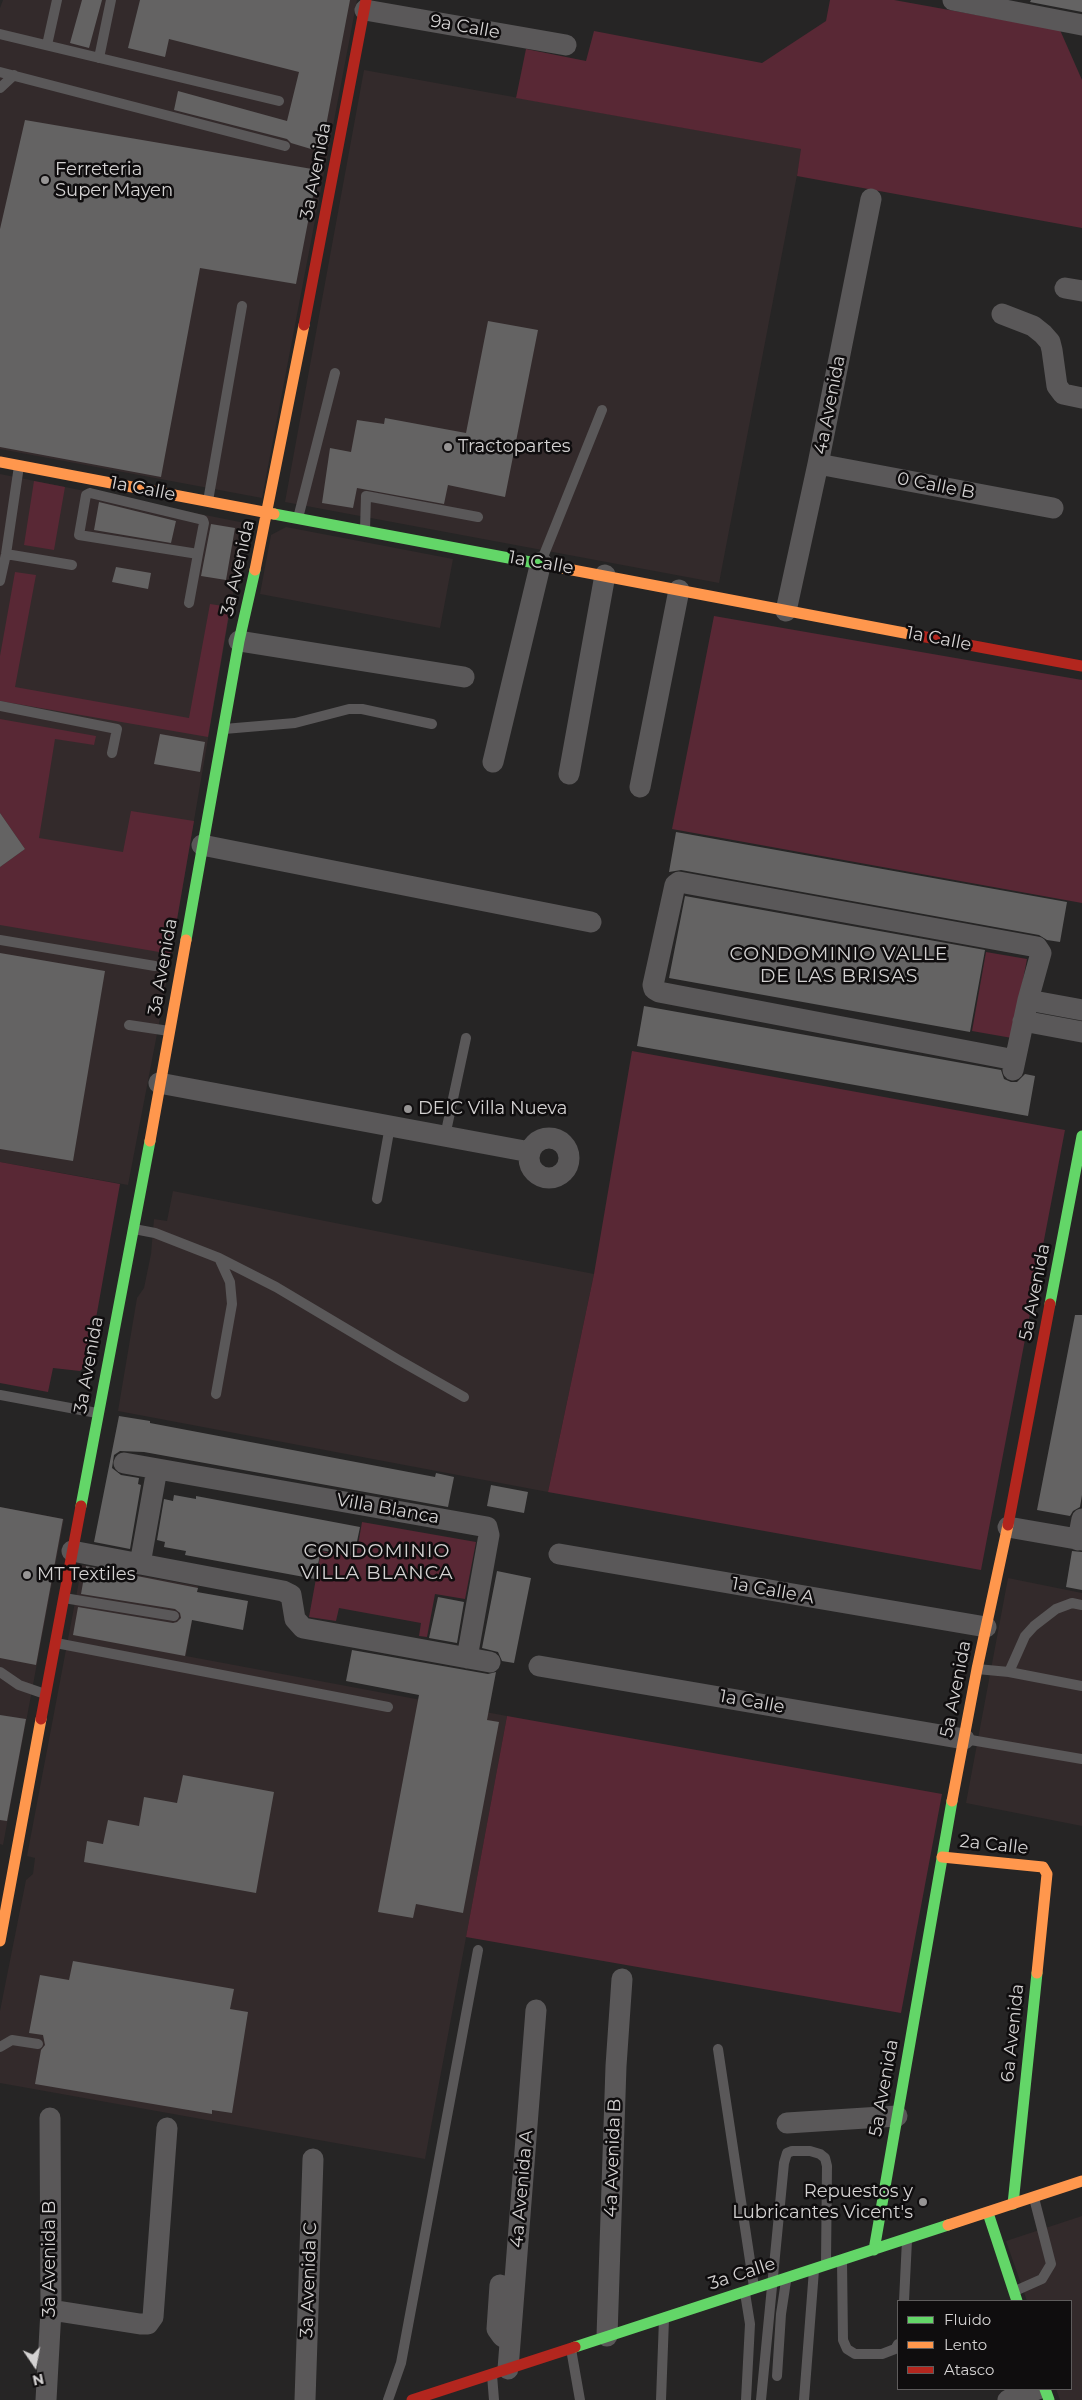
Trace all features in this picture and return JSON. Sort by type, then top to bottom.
[{"type":"street","points":[[953,0],[1006,5],[1082,25]]},
{"type":"street","name":"9a Calle","points":[[366,5],[566,45]]},
{"type":"street","name":"3a Avenida","points":[[0,1941],[7,1864],[45,1694],[170,1032],[239,641],[268,514],[366,5]]},
{"type":"street","name":"4a Avenida","points":[[786,611],[818,464],[871,199]]},
{"type":"street","points":[[1002,314],[1033,326],[1050,342],[1054,377],[1057,386],[1073,396]]},
{"type":"street","name":"1a Calle","points":[[0,462],[268,514],[605,574],[786,611],[1082,666]]},
{"type":"street","name":"0 Calle B","points":[[818,464],[1053,508]]},
{"type":"street","points":[[493,762],[541,562]]},
{"type":"street","points":[[569,774],[605,574]]},
{"type":"street","points":[[640,787],[679,590]]},
{"type":"street","points":[[239,641],[464,677]]},
{"type":"street","points":[[202,846],[591,922]]},
{"type":"street","points":[[679,882],[1037,947],[1041,953],[1025,1011],[1014,1065],[658,992],[654,989],[653,985],[675,885],[679,882]]},
{"type":"street","points":[[1025,1011],[1082,1010]]},
{"type":"street","points":[[1025,1011],[1082,1032]]},
{"type":"street","points":[[159,1083],[530,1152]]},
{"type":"street","name":"5a Avenida","points":[[874,2250],[942,1857],[977,1669],[1008,1527],[1082,1136]]},
{"type":"street","name":"Villa Blanca","points":[[124,1463],[486,1527],[489,1535],[467,1658]]},
{"type":"street","points":[[140,1564],[157,1469]]},
{"type":"street","points":[[1008,1527],[1081,1533]]},
{"type":"street","points":[[72,1551],[285,1592],[292,1598],[295,1620],[303,1628],[490,1662]]},
{"type":"street","name":"1a Calle A","points":[[559,1554],[986,1627]]},
{"type":"street","name":"1a Calle","points":[[539,1666],[964,1739]]},
{"type":"street","name":"2a Calle","points":[[942,1857],[1043,1867]]},
{"type":"street","name":"6a Avenida","points":[[1013,2204],[1047,1874],[1043,1867]]},
{"type":"street","name":"4a Avenida B","points":[[607,2336],[616,2066],[622,1979]]},
{"type":"street","name":"4a Avenida A","points":[[500,2371],[510,2341],[532,2010]]},
{"type":"street","points":[[786,2123],[897,2116]]},
{"type":"street","name":"3a Avenida B","points":[[46,2400],[51,2310],[50,2118]]},
{"type":"street","points":[[51,2310],[140,2324],[148,2324],[154,2317],[167,2128]]},
{"type":"street","name":"3a Avenida C","points":[[305,2400],[313,2159]]},
{"type":"street","name":"3a Calle","points":[[419,2399],[462,2388],[500,2371],[1082,2181]]},
{"type":"street","points":[[988,2213],[1015,2296]]},
{"type":"street","points":[[1008,2400],[1035,2390]]},
{"type":"lane","points":[[47,45],[57,0]]},
{"type":"lane","points":[[99,58],[111,0]]},
{"type":"lane","points":[[0,34],[278,101]]},
{"type":"lane","points":[[0,72],[284,146]]},
{"type":"lane","points":[[0,88],[14,75]]},
{"type":"lane","points":[[208,502],[242,306]]},
{"type":"lane","points":[[298,519],[335,373]]},
{"type":"lane","points":[[541,562],[602,410]]},
{"type":"lane","points":[[0,581],[6,554],[19,465]]},
{"type":"lane","points":[[189,603],[204,523],[203,520],[90,493],[86,495],[79,535],[198,554]]},
{"type":"lane","points":[[365,531],[366,496],[478,517]]},
{"type":"lane","points":[[6,554],[72,564]]},
{"type":"lane","points":[[0,706],[117,729],[112,753]]},
{"type":"lane","points":[[223,730],[295,723],[349,709],[362,709],[432,724]]},
{"type":"lane","points":[[0,940],[155,966]]},
{"type":"lane","points":[[129,1025],[170,1032]]},
{"type":"lane","points":[[445,1136],[466,1038]]},
{"type":"lane","points":[[377,1199],[390,1126]]},
{"type":"lane","points":[[132,1228],[155,1232],[219,1258],[276,1287],[413,1369],[464,1397]]},
{"type":"lane","points":[[216,1394],[232,1304],[230,1282],[219,1258]]},
{"type":"lane","points":[[0,1395],[98,1413]]},
{"type":"lane","points":[[63,1598],[174,1616]]},
{"type":"lane","points":[[1009,1672],[1025,1636],[1034,1626],[1056,1609],[1072,1603],[1082,1605]]},
{"type":"lane","points":[[54,1643],[388,1707]]},
{"type":"lane","points":[[977,1669],[1009,1672],[1082,1686]]},
{"type":"lane","points":[[0,1672],[20,1685],[45,1694]]},
{"type":"lane","points":[[964,1739],[1082,1759]]},
{"type":"lane","points":[[388,2400],[401,2363],[478,1950]]},
{"type":"lane","points":[[0,2047],[12,2040],[38,2044]]},
{"type":"lane","points":[[718,2049],[750,2290],[746,2400]]},
{"type":"lane","points":[[761,2400],[767,2320],[773,2282],[784,2157],[792,2151],[810,2151],[820,2154],[825,2158],[827,2166],[826,2265]]},
{"type":"lane","points":[[1015,2296],[1042,2279],[1051,2264],[1034,2197]]},
{"type":"lane","points":[[904,2300],[908,2239]]},
{"type":"lane","points":[[842,2260],[843,2340],[847,2349],[855,2354],[882,2354],[895,2349],[897,2346]]},
{"type":"lane","points":[[804,2400],[814,2269]]},
{"type":"lane","points":[[777,2376],[781,2314],[786,2278]]},
{"type":"lane","points":[[661,2400],[664,2318]]},
{"type":"lane","points":[[571,2348],[580,2400]]},
{"type":"lane","points":[[494,2400],[500,2371]]},
{"type":"shaded area","points":[[3,0],[357,0],[262,498],[0,449],[0,8]]},
{"type":"shaded area","points":[[830,0],[894,0],[1060,30],[1082,80],[1082,228],[797,176],[801,149],[516,98],[526,49],[586,61],[594,31],[762,63],[826,21]]},
{"type":"shaded area","points":[[364,70],[802,149],[719,583],[285,502]]},
{"type":"shaded area","points":[[0,474],[245,523],[161,1013],[128,1185],[0,1162]]},
{"type":"shaded area","points":[[34,481],[65,487],[54,550],[24,545]]},
{"type":"shaded area","points":[[286,527],[453,559],[440,628],[260,594],[271,535]]},
{"type":"shaded area","points":[[15,572],[36,575],[15,687],[189,718],[210,604],[230,607],[208,737],[0,701],[0,656]]},
{"type":"shaded area","points":[[714,616],[1082,680],[1082,903],[672,829]]},
{"type":"shaded area","points":[[0,719],[96,736],[94,745],[55,739],[39,838],[123,852],[131,811],[194,821],[171,954],[0,925],[0,867],[25,849],[0,813]]},
{"type":"shaded area","points":[[986,952],[1027,959],[1012,1038],[972,1031]]},
{"type":"shaded area","points":[[632,1051],[1065,1130],[981,1570],[548,1492],[594,1274]]},
{"type":"shaded area","points":[[0,1162],[120,1184],[88,1363],[80,1371],[53,1368],[48,1392],[0,1383]]},
{"type":"shaded area","points":[[173,1191],[594,1274],[548,1492],[118,1411],[137,1298],[144,1288],[151,1254],[154,1219],[167,1221]]},
{"type":"shaded area","name":"MT Textiles","points":[[0,1507],[64,1519],[3,1845],[0,1844]]},
{"type":"shaded area","points":[[362,1522],[476,1542],[465,1599],[435,1594],[427,1637],[419,1636],[421,1623],[339,1608],[336,1621],[309,1617],[321,1551],[356,1557]]},
{"type":"shaded area","points":[[82,1565],[198,1586],[186,1656],[507,1716],[425,2159],[0,2083],[0,2011],[26,1880],[33,1874],[35,1858],[27,1856]]},
{"type":"shaded area","points":[[1008,1578],[1082,1593],[1082,1826],[966,1803]]},
{"type":"shaded area","points":[[507,1716],[942,1794],[901,2013],[466,1937]]},
{"type":"shaded area","points":[[1082,2216],[1082,2400],[1060,2400],[1056,2390],[1072,2390],[1072,2300],[1027,2300],[1006,2241]]},
{"type":"building","points":[[82,0],[102,0],[89,48],[70,43]]},
{"type":"building","points":[[140,0],[350,0],[321,152],[291,143],[287,139],[174,110],[178,91],[287,121],[299,72],[169,39],[165,57],[128,48]]},
{"type":"building","points":[[1031,0],[1082,0],[1082,12],[1030,2]]},
{"type":"building","points":[[25,120],[318,170],[296,284],[200,268],[161,477],[0,447],[0,229]]},
{"type":"building","points":[[488,321],[538,330],[505,497],[448,485],[444,504],[357,488],[353,508],[322,503],[330,448],[351,452],[357,420],[384,424],[385,418],[466,433]]},
{"type":"building","points":[[99,502],[176,521],[171,543],[94,530]]},
{"type":"building","points":[[211,524],[235,528],[226,580],[201,576]]},
{"type":"building","points":[[116,567],[151,573],[148,589],[112,582]]},
{"type":"building","points":[[160,734],[205,742],[200,772],[154,764]]},
{"type":"building","points":[[0,813],[25,849],[0,867]]},
{"type":"building","points":[[676,832],[1067,902],[1060,942],[1047,940],[1039,935],[681,870],[669,872]]},
{"type":"building","points":[[685,896],[985,950],[970,1032],[669,978]]},
{"type":"building","points":[[0,953],[105,971],[73,1161],[0,1149]]},
{"type":"building","points":[[644,1006],[1001,1070],[1004,1079],[1011,1082],[1017,1082],[1025,1074],[1035,1076],[1028,1116],[637,1046]]},
{"type":"building","points":[[1075,1315],[1082,1315],[1082,1495],[1080,1507],[1073,1511],[1070,1516],[1037,1510]]},
{"type":"building","points":[[119,1416],[435,1477],[436,1473],[454,1477],[448,1507],[144,1452],[120,1451],[114,1455],[112,1468],[121,1475],[139,1478],[138,1484],[141,1485],[130,1549],[94,1542]]},
{"type":"building","points":[[491,1485],[528,1492],[524,1513],[487,1506]]},
{"type":"building","points":[[174,1495],[196,1499],[196,1496],[360,1527],[354,1556],[321,1550],[315,1579],[185,1555],[186,1551],[164,1547],[165,1542],[157,1540],[164,1499],[173,1501]]},
{"type":"building","name":"MT Textiles","points":[[0,1507],[63,1519],[36,1665],[0,1658]]},
{"type":"building","points":[[1072,1551],[1082,1552],[1082,1590],[1066,1587]]},
{"type":"building","points":[[86,1566],[198,1588],[197,1592],[248,1601],[243,1630],[192,1620],[185,1656],[73,1635],[78,1607],[173,1623],[181,1618],[180,1613],[175,1609],[81,1594]]},
{"type":"building","points":[[497,1571],[531,1578],[514,1663],[502,1661],[498,1652],[482,1648]]},
{"type":"building","points":[[438,1597],[464,1602],[457,1643],[429,1638]]},
{"type":"building","points":[[352,1650],[488,1674],[496,1672],[487,1720],[499,1722],[463,1913],[416,1904],[413,1918],[378,1912],[419,1695],[346,1681]]},
{"type":"building","points":[[0,1715],[26,1719],[7,1821],[0,1820]]},
{"type":"building","points":[[183,1775],[274,1792],[256,1893],[84,1862],[87,1841],[103,1844],[108,1820],[139,1826],[144,1797],[177,1803]]},
{"type":"building","points":[[73,1961],[234,1989],[230,2009],[248,2012],[232,2113],[212,2110],[212,2114],[35,2084],[41,2050],[45,2045],[43,2035],[29,2033],[40,1975],[69,1980]]},
{"type":"traffic: fast","points":[[274,514],[562,568]]},
{"type":"traffic: fast","points":[[186,940],[239,641],[255,570]]},
{"type":"traffic: fast","points":[[1050,1304],[1082,1136]]},
{"type":"traffic: fast","points":[[81,1506],[150,1141]]},
{"type":"traffic: fast","points":[[874,2250],[952,1801]]},
{"type":"traffic: fast","points":[[1013,2204],[1037,1973]]},
{"type":"traffic: fast","points":[[988,2213],[1017,2300]]},
{"type":"traffic: fast","points":[[575,2347],[948,2225]]},
{"type":"traffic: fast","points":[[1045,2390],[1049,2400]]},
{"type":"traffic: slow","points":[[255,570],[304,325]]},
{"type":"traffic: slow","points":[[0,462],[274,514]]},
{"type":"traffic: slow","points":[[562,568],[915,635]]},
{"type":"traffic: slow","points":[[150,1141],[186,940]]},
{"type":"traffic: slow","points":[[952,1801],[977,1669],[1008,1525]]},
{"type":"traffic: slow","points":[[0,1941],[41,1719]]},
{"type":"traffic: slow","points":[[942,1857],[1043,1867],[1047,1874],[1037,1973]]},
{"type":"traffic: slow","points":[[948,2225],[1082,2181]]},
{"type":"traffic: jam","points":[[304,325],[366,0]]},
{"type":"traffic: jam","points":[[915,635],[1082,666]]},
{"type":"traffic: jam","points":[[1008,1525],[1050,1304]]},
{"type":"traffic: jam","points":[[41,1719],[81,1506]]},
{"type":"traffic: jam","points":[[412,2400],[575,2347]]},
{"type":"place","name":"Ferreteria Super Mayen","points":[[45,180]]},
{"type":"place","name":"Tractopartes","points":[[448,447]]},
{"type":"place","name":"DEIC Villa Nueva","points":[[408,1109]]},
{"type":"place","name":"MT Textiles","points":[[27,1575]]},
{"type":"place","name":"Repuestos y Lubricantes Vicent's","points":[[923,2202]]},
{"type":"district","name":"CONDOMINIO VALLE DE LAS BRISAS","points":[[839,965]]},
{"type":"district","name":"CONDOMINIO VILLA BLANCA","points":[[377,1562]]}]
